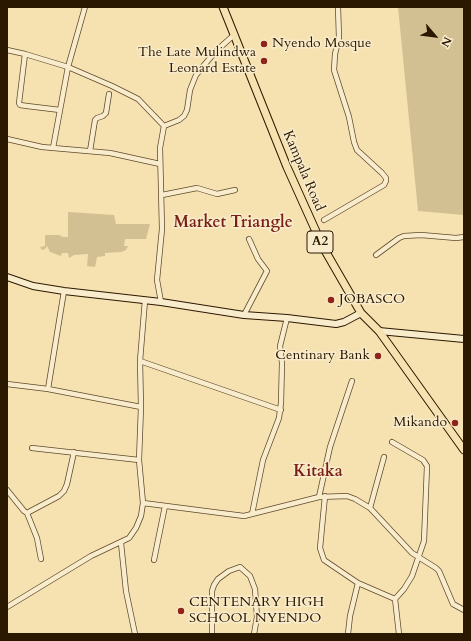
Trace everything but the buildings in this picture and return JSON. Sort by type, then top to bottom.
[{"type":"main road","name":"Kampala Road","points":[[224,7],[287,167],[308,217],[323,247],[361,313],[379,332],[464,450]]},
{"type":"street","points":[[53,148],[68,67],[85,7]]},
{"type":"street","points":[[324,220],[384,185],[386,181],[386,178],[382,173],[357,150],[349,117],[334,70],[335,54],[339,38],[338,7]]},
{"type":"street","points":[[164,126],[179,120],[184,116],[187,110],[190,90],[196,75],[215,52],[235,34]]},
{"type":"street","points":[[7,50],[68,67],[112,86],[138,99],[164,126]]},
{"type":"street","points":[[25,54],[19,104],[60,110]]},
{"type":"street","points":[[90,151],[94,120],[106,113],[109,94]]},
{"type":"street","points":[[161,302],[158,280],[162,229],[160,148],[164,126]]},
{"type":"street","points":[[7,139],[42,147],[110,153],[160,164]]},
{"type":"street","points":[[162,195],[197,188],[217,194],[234,190]]},
{"type":"street","points":[[376,255],[404,236],[421,234],[456,238],[464,237]]},
{"type":"street","points":[[244,315],[267,271],[258,260],[250,239]]},
{"type":"street","points":[[7,277],[33,286],[64,291],[161,302],[244,315],[287,318],[336,324],[344,322],[361,313]]},
{"type":"street","points":[[48,389],[64,291]]},
{"type":"street","points":[[7,607],[91,556],[121,543],[129,538],[136,528],[141,516],[143,503],[139,460],[141,407],[140,361],[145,300]]},
{"type":"street","points":[[252,514],[263,460],[280,418],[282,363],[280,346],[287,318]]},
{"type":"street","points":[[379,332],[464,339]]},
{"type":"street","points":[[140,361],[281,410]]},
{"type":"street","points":[[319,497],[331,442],[352,380]]},
{"type":"street","points":[[9,386],[48,389],[141,407]]},
{"type":"street","points":[[392,442],[423,460],[427,466],[424,541],[409,582],[395,599],[399,634]]},
{"type":"street","points":[[32,448],[139,460]]},
{"type":"street","points":[[27,513],[59,496],[64,490],[67,484],[74,452]]},
{"type":"street","points":[[370,508],[384,457]]},
{"type":"street","points":[[7,490],[27,513],[37,538],[41,559]]},
{"type":"street","points":[[325,496],[320,548],[324,560],[358,583],[395,599]]},
{"type":"street","points":[[143,503],[244,516],[319,497],[347,496],[370,508],[412,553],[436,568],[439,571],[453,604],[464,610]]},
{"type":"street","points":[[154,560],[165,506]]},
{"type":"street","points":[[121,543],[126,591],[135,634]]},
{"type":"street","points":[[212,634],[212,591],[214,585],[218,579],[228,571],[240,567],[250,576],[255,589],[256,617],[254,634]]},
{"type":"street","points":[[348,634],[350,616],[358,583]]},
{"type":"shaded area","points":[[398,7],[464,7],[464,215],[418,211]]},
{"type":"shaded area","points":[[68,212],[114,215],[116,224],[150,224],[146,239],[125,239],[124,246],[128,246],[126,250],[121,252],[105,253],[105,256],[97,257],[95,267],[87,266],[88,254],[74,255],[69,258],[68,253],[62,253],[61,256],[50,252],[47,246],[42,250],[40,247],[45,246],[45,235],[59,235],[68,237]]},
{"type":"place","name":"Nyendo Mosque","points":[[264,44]]},
{"type":"place","name":"The Late Mulindwa Leonard Estate","points":[[264,61]]},
{"type":"place","name":"JOBASCO","points":[[331,300]]},
{"type":"place","name":"Centinary Bank","points":[[378,356]]},
{"type":"place","name":"Mikando","points":[[455,423]]},
{"type":"place","name":"CENTENARY HIGH SCHOOL NYENDO","points":[[181,611]]},
{"type":"district","name":"Market Triangle","points":[[233,223]]},
{"type":"district","name":"Kitaka","points":[[318,472]]}]
